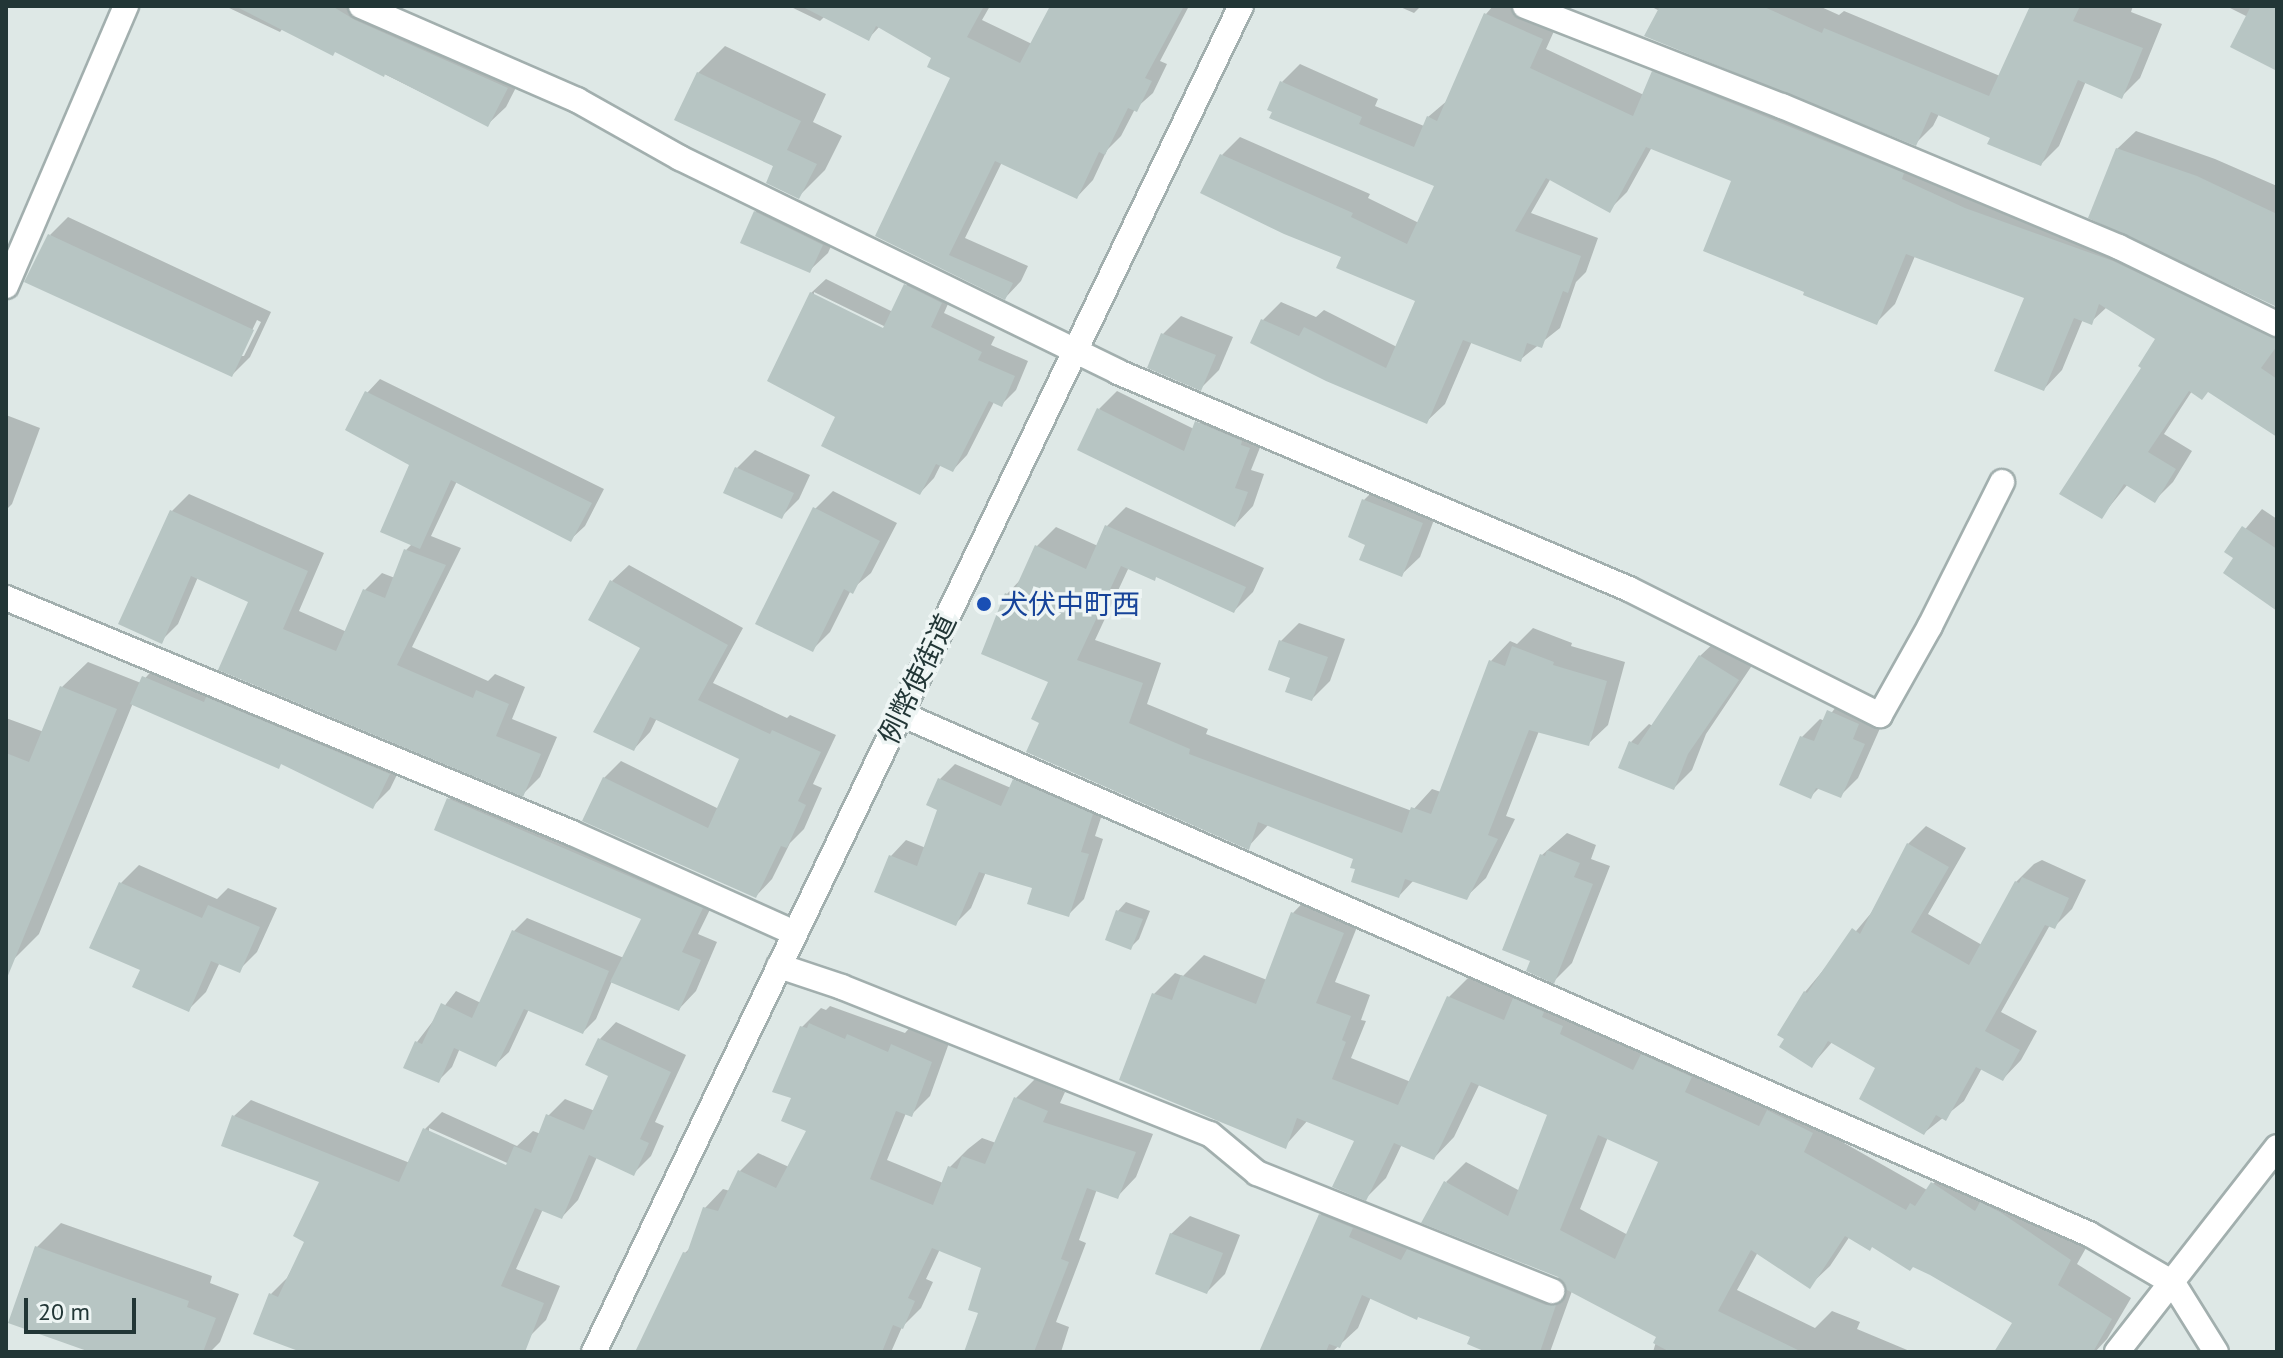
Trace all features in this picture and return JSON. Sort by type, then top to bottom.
[{"type":"street","points":[[6,286],[126,6]]},
{"type":"street","points":[[361,6],[577,100],[680,158],[1168,394],[1629,589],[1880,715],[2002,482]]},
{"type":"street","name":"例幣使街道","points":[[594,1352],[1241,6]]},
{"type":"street","points":[[1525,6],[1782,106],[2119,247],[2277,324]]},
{"type":"street","points":[[6,598],[572,833],[794,933]]},
{"type":"street","points":[[901,714],[2089,1234],[2173,1283],[2216,1352]]},
{"type":"street","points":[[779,966],[842,987],[1210,1134],[1257,1173],[1552,1291]]},
{"type":"street","points":[[2117,1352],[2277,1147]]},
{"type":"building","points":[[235,6],[332,6],[355,20],[508,88],[488,127],[385,74],[384,77],[335,52],[333,56]]},
{"type":"building","points":[[801,6],[984,6],[967,37],[1020,63],[1050,6],[1184,6],[1145,78],[1152,81],[1137,112],[1128,108],[1105,155],[1099,152],[1077,199],[995,161],[949,255],[1013,283],[1005,300],[875,236],[950,78],[927,67],[931,58],[876,26],[869,41]]},
{"type":"building","points":[[1660,6],[1762,6],[1822,33],[1824,28],[1989,96],[2030,6],[2080,6],[2073,21],[2143,48],[2122,99],[2078,80],[2041,166],[1987,144],[1990,138],[1931,112],[1916,146],[1644,36]]},
{"type":"building","points":[[2251,6],[2277,6],[2277,71],[2230,47]]},
{"type":"building","points":[[1484,13],[1543,39],[1530,68],[1633,116],[1652,71],[1904,173],[1902,179],[1965,208],[2113,261],[2277,339],[2277,346],[2261,368],[2277,379],[2277,437],[2208,392],[2202,400],[2189,391],[2148,452],[2176,469],[2155,503],[2124,484],[2102,519],[2059,494],[2141,368],[2138,366],[2155,339],[2099,304],[2092,325],[2074,318],[2044,391],[1994,371],[2024,298],[1906,254],[1877,325],[1703,251],[1731,181],[1646,147],[1610,213],[1546,178],[1515,231],[1581,256],[1568,293],[1563,291],[1542,348],[1527,343],[1521,362],[1463,340],[1427,424],[1326,381],[1250,343],[1261,319],[1299,336],[1304,327],[1386,368],[1415,301],[1336,268],[1341,257],[1284,234],[1200,193],[1220,154],[1353,213],[1351,217],[1407,244],[1434,186],[1269,118],[1272,112],[1267,110],[1280,81],[1362,117],[1359,124],[1414,147],[1427,116],[1437,121]]},
{"type":"building","points":[[697,72],[801,121],[787,150],[817,164],[799,199],[766,183],[773,166],[674,120]]},
{"type":"building","points":[[2116,148],[2197,176],[2277,214],[2277,307],[2088,218]]},
{"type":"building","points":[[754,211],[823,245],[810,273],[740,243]]},
{"type":"building","points":[[48,234],[254,330],[232,377],[24,282]]},
{"type":"building","points":[[904,284],[942,303],[931,327],[982,352],[978,360],[1015,376],[1002,407],[989,401],[953,472],[936,464],[920,495],[821,446],[835,417],[767,381],[810,292],[883,328]]},
{"type":"building","points":[[1161,333],[1216,355],[1201,391],[1147,368]]},
{"type":"building","points":[[365,391],[592,503],[571,542],[451,480],[420,549],[380,532],[409,465],[345,430]]},
{"type":"building","points":[[1097,408],[1184,451],[1195,421],[1242,441],[1241,445],[1250,448],[1235,488],[1248,492],[1235,527],[1077,450]]},
{"type":"building","points":[[735,467],[794,493],[782,519],[723,493]]},
{"type":"building","points":[[1362,499],[1423,523],[1402,577],[1359,560],[1365,545],[1348,537]]},
{"type":"building","points":[[813,507],[880,541],[853,594],[844,589],[813,652],[755,624]]},
{"type":"building","points":[[170,510],[308,571],[283,629],[336,651],[363,589],[385,598],[404,549],[446,565],[397,665],[473,698],[476,690],[509,704],[496,736],[541,754],[523,797],[218,670],[248,602],[191,576],[162,644],[118,624]]},
{"type":"building","points":[[1105,525],[1246,587],[1234,613],[1156,577],[1155,581],[1121,566],[1077,660],[1143,683],[1129,723],[1190,749],[1189,754],[1402,833],[1411,807],[1431,814],[1489,660],[1505,666],[1512,646],[1554,662],[1553,665],[1607,681],[1589,746],[1529,730],[1488,835],[1498,839],[1467,900],[1405,879],[1399,898],[1351,882],[1355,869],[1350,868],[1353,859],[1258,822],[1249,850],[1026,752],[1039,723],[1031,719],[1048,682],[981,654],[1005,593],[1012,596],[1035,545],[1086,569]]},
{"type":"building","points":[[2242,526],[2277,549],[2277,611],[2223,573],[2233,558],[2224,552]]},
{"type":"building","points":[[610,580],[728,645],[698,700],[770,734],[772,730],[821,752],[798,801],[806,805],[787,848],[781,846],[756,898],[582,821],[603,777],[708,828],[739,759],[650,717],[634,751],[593,732],[640,648],[588,620]]},
{"type":"building","points":[[1279,640],[1328,657],[1312,701],[1285,692],[1290,678],[1268,670]]},
{"type":"building","points":[[1699,655],[1739,680],[1688,754],[1674,790],[1618,768],[1629,741],[1638,745]]},
{"type":"building","points":[[142,676],[204,702],[206,697],[390,774],[373,809],[281,764],[279,769],[130,704]]},
{"type":"building","points":[[60,686],[117,709],[7,978],[6,753],[29,762]]},
{"type":"building","points":[[1827,710],[1859,724],[1853,739],[1865,744],[1841,798],[1816,788],[1811,799],[1779,785],[1800,736],[1814,741]]},
{"type":"building","points":[[938,778],[1001,806],[1013,779],[1093,814],[1081,852],[1089,854],[1069,917],[1027,904],[1032,888],[979,872],[956,926],[874,892],[889,855],[917,866],[937,810],[926,805]]},
{"type":"building","points":[[447,798],[703,908],[682,952],[701,960],[679,1011],[610,982],[641,919],[434,830]]},
{"type":"building","points":[[1907,843],[1949,867],[1911,932],[1969,965],[2015,881],[2019,883],[2022,877],[2069,898],[2055,929],[2045,925],[1985,1031],[2020,1050],[2003,1081],[1976,1067],[1946,1121],[1936,1115],[1924,1135],[1859,1099],[1875,1068],[1828,1041],[1812,1068],[1779,1047],[1784,1039],[1777,1035],[1804,991],[1807,993],[1852,928],[1860,934]]},
{"type":"building","points":[[1547,850],[1580,863],[1574,877],[1593,884],[1554,984],[1526,971],[1530,961],[1502,950],[1540,854],[1545,856]]},
{"type":"building","points":[[119,882],[202,918],[208,905],[260,927],[240,973],[211,961],[189,1012],[132,987],[140,970],[89,948]]},
{"type":"building","points":[[1116,910],[1143,919],[1131,950],[1105,940]]},
{"type":"building","points":[[1291,912],[1344,933],[1316,1003],[1351,1016],[1342,1040],[1346,1042],[1332,1079],[1398,1105],[1447,996],[1504,1020],[1513,998],[1544,1012],[1542,1017],[1563,1026],[1560,1034],[1633,1070],[1641,1054],[1692,1077],[1685,1092],[1759,1126],[1767,1110],[1813,1133],[1804,1152],[1906,1210],[1910,1203],[1915,1206],[1931,1182],[1975,1211],[1980,1202],[2000,1212],[2071,1260],[2058,1285],[2112,1319],[2093,1352],[1994,1352],[2012,1323],[1930,1275],[1913,1267],[1910,1271],[1872,1247],[1870,1251],[1845,1236],[1810,1289],[1751,1250],[1718,1311],[1802,1352],[1670,1352],[1653,1343],[1656,1337],[1567,1290],[1558,1277],[1421,1223],[1444,1181],[1508,1216],[1547,1115],[1471,1082],[1434,1160],[1394,1143],[1366,1201],[1332,1187],[1354,1141],[1297,1118],[1286,1149],[1119,1080],[1152,993],[1172,1000],[1181,975],[1256,1004]],"holes":[[[1598,1135],[1658,1162],[1615,1259],[1560,1230]]]},
{"type":"building","points":[[512,930],[609,971],[583,1034],[524,1009],[496,1067],[454,1048],[439,1083],[403,1068],[415,1041],[422,1044],[441,1003],[472,1018]]},
{"type":"building","points":[[809,1023],[845,1039],[847,1034],[888,1052],[891,1044],[932,1062],[912,1117],[896,1111],[870,1179],[933,1205],[948,1166],[957,1169],[962,1156],[985,1164],[1014,1097],[1048,1111],[1043,1122],[1136,1152],[1118,1199],[1087,1188],[1061,1259],[1069,1262],[1034,1352],[964,1352],[978,1313],[968,1310],[981,1268],[932,1248],[908,1298],[915,1301],[903,1329],[893,1325],[882,1352],[635,1352],[683,1252],[687,1253],[703,1207],[718,1211],[738,1170],[776,1188],[806,1131],[781,1121],[791,1098],[772,1092],[800,1026],[807,1028]]},
{"type":"building","points":[[598,1038],[671,1072],[640,1139],[649,1143],[634,1176],[589,1155],[562,1219],[535,1208],[501,1286],[544,1303],[525,1352],[301,1352],[253,1334],[269,1293],[278,1297],[304,1242],[293,1236],[319,1182],[221,1146],[232,1115],[399,1182],[423,1128],[506,1165],[514,1146],[531,1153],[546,1114],[584,1130],[608,1076],[585,1065]]},
{"type":"building","points":[[1319,1214],[1353,1228],[1349,1237],[1401,1260],[1407,1249],[1546,1305],[1556,1305],[1540,1352],[1486,1352],[1467,1344],[1470,1337],[1418,1317],[1417,1320],[1362,1295],[1340,1348],[1329,1344],[1326,1352],[1259,1352]]},
{"type":"building","points":[[1170,1233],[1223,1253],[1207,1294],[1155,1274]]},
{"type":"building","points":[[35,1246],[189,1301],[187,1307],[216,1318],[203,1352],[90,1352],[8,1323]]},
{"type":"place","name":"犬伏中町西","points":[[984,604]]}]
